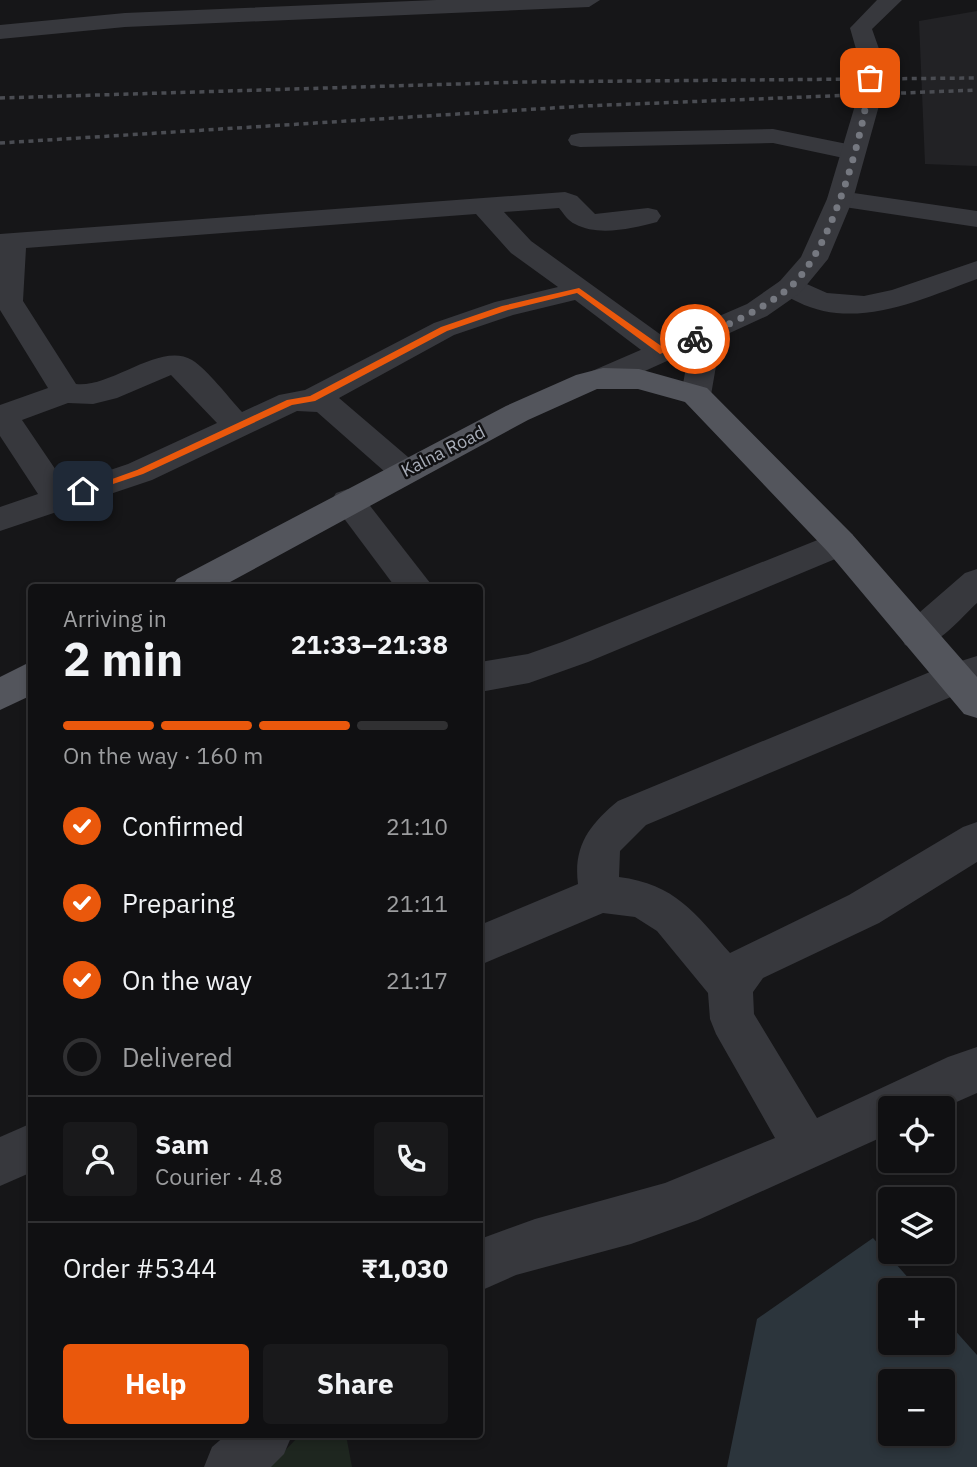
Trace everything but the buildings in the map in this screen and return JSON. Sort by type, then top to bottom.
[{"type":"main road","points":[[603,378],[639,379],[696,395],[840,543],[918,635],[970,683]]},
{"type":"main road","name":"Kalna Road","points":[[196,584],[517,413],[603,378]]},
{"type":"main road","points":[[0,695],[28,678]]},
{"type":"street","points":[[0,32],[248,7],[589,0]]},
{"type":"street","name":"Kalna Road","points":[[603,378],[757,310],[790,287],[814,259],[840,198],[868,102],[872,63],[861,29],[874,13],[891,0]]},
{"type":"street","points":[[580,140],[773,136],[853,152]]},
{"type":"street","points":[[840,198],[977,219]]},
{"type":"street","points":[[238,426],[181,367],[162,367],[93,395],[79,397],[66,392],[9,321],[7,241],[565,200],[572,204],[578,214],[595,222],[648,216]]},
{"type":"street","points":[[483,206],[521,247],[664,352]]},
{"type":"street","points":[[790,287],[822,302],[846,306],[879,303],[977,269]]},
{"type":"street","points":[[0,519],[140,472],[290,402],[312,399],[444,329],[505,308],[579,290]]},
{"type":"street","points":[[696,395],[707,334]]},
{"type":"street","points":[[58,499],[2,416],[66,392]]},
{"type":"street","points":[[312,399],[328,405],[404,471]]},
{"type":"street","points":[[348,501],[413,584]]},
{"type":"street","points":[[483,676],[529,668],[575,652],[840,543]]},
{"type":"street","points":[[918,635],[977,582]]},
{"type":"street","points":[[601,894],[595,861],[604,836],[632,813],[970,683]]},
{"type":"street","points":[[730,986],[748,964],[864,909],[977,840]]},
{"type":"street","points":[[483,944],[601,894],[642,899],[672,917],[730,986],[732,1019],[808,1148]]},
{"type":"street","points":[[916,1096],[964,1073],[977,1070]]},
{"type":"street","points":[[483,1264],[499,1255],[669,1205],[747,1177],[878,1114]]},
{"type":"street","points":[[0,1162],[28,1149]]},
{"type":"street","points":[[232,1467],[261,1438]]},
{"type":"shaded area","points":[[977,11],[977,166],[925,164],[919,21]]},
{"type":"shaded area","points":[[873,1238],[878,1244],[878,1264],[896,1264],[908,1278],[878,1278],[878,1355],[955,1355],[955,1330],[977,1355],[977,1467],[727,1467],[757,1319]]},
{"type":"shaded area","points":[[297,1438],[347,1438],[352,1467],[269,1467]]},
{"type":"railway","points":[[0,98],[522,82],[977,78]]},
{"type":"railway","points":[[0,143],[584,106],[977,90]]},
{"type":"way so far","points":[[695,339],[757,310],[790,287],[814,259],[840,198],[868,102],[870,78]]},
{"type":"route","points":[[83,491],[140,472],[290,402],[312,399],[444,329],[505,308],[579,290],[664,352],[695,339]]}]
